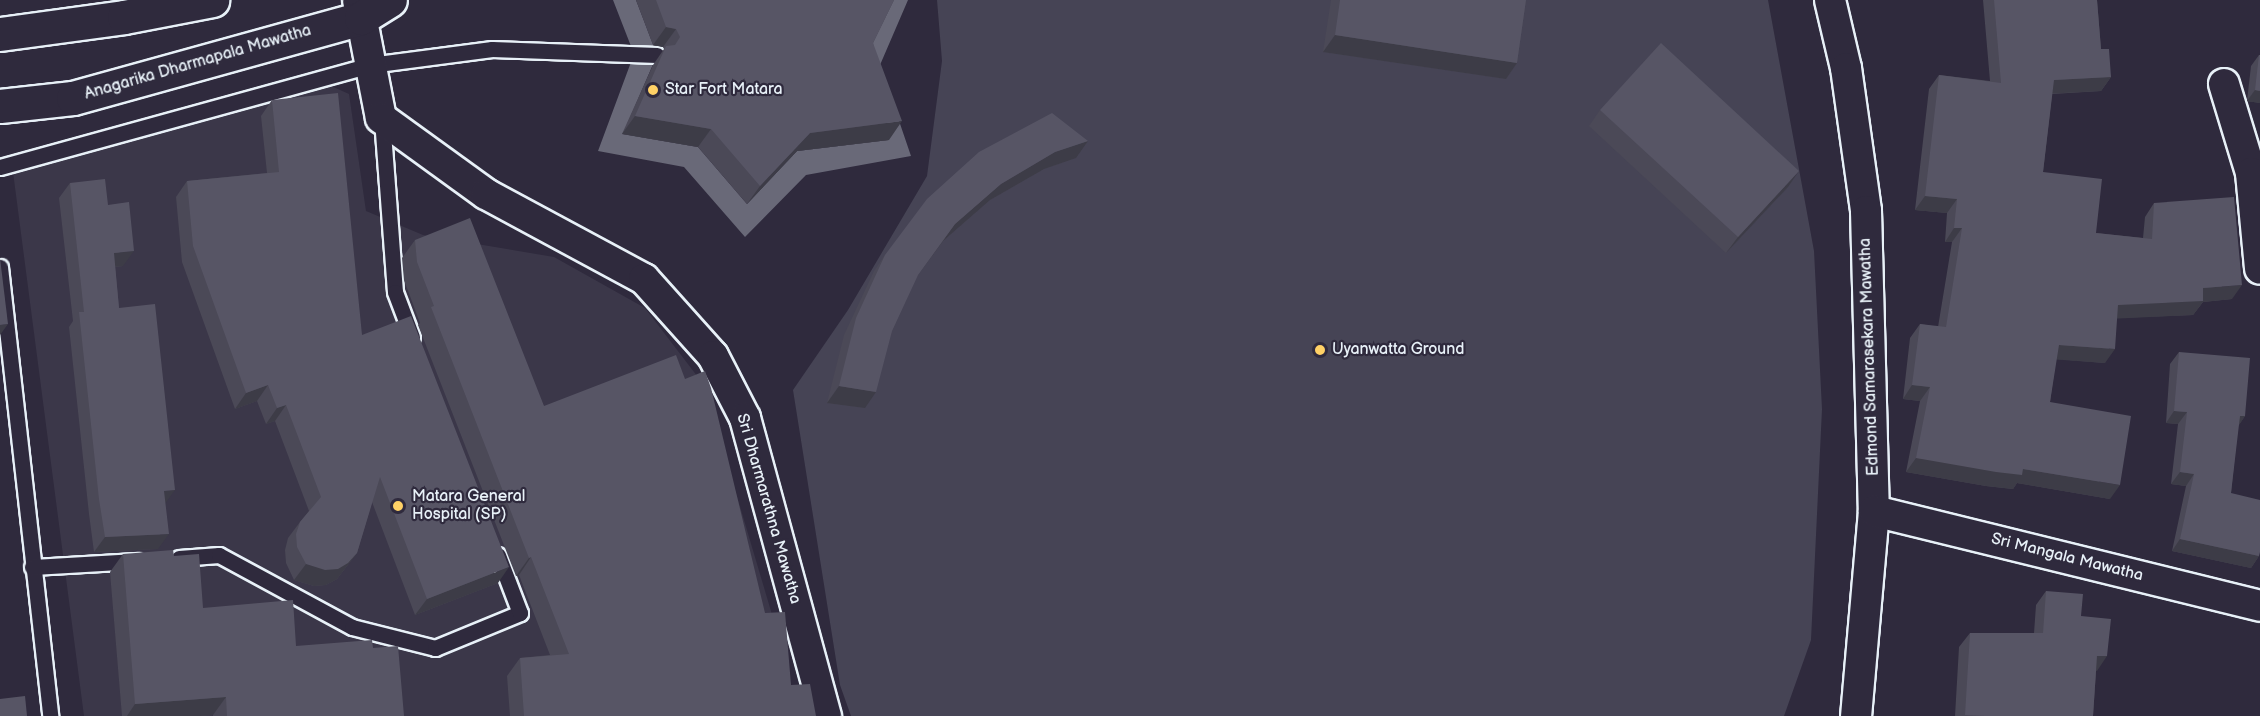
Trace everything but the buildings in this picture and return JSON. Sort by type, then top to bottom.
[{"type":"highway","points":[[0,34],[124,8],[212,0]]},
{"type":"highway","name":"Anagarika Dharmapala Mawatha","points":[[0,106],[73,98],[390,0]]},
{"type":"street","name":"Edmond Samarasekara Mawatha","points":[[1830,0],[1846,68],[1866,211],[1874,511],[1856,716]]},
{"type":"street","points":[[359,9],[381,118]]},
{"type":"street","points":[[2224,84],[2251,173],[2260,269]]},
{"type":"street","name":"Sri Dharmarathna Mawatha","points":[[381,118],[486,194],[644,279],[713,356],[745,418],[826,716]]},
{"type":"street","name":"Sri Mangala Mawatha","points":[[1874,511],[2260,606]]},
{"type":"lane","points":[[0,167],[370,65],[492,49],[657,55]]},
{"type":"lane","points":[[381,118],[395,292],[416,347]]},
{"type":"lane","points":[[0,267],[50,716]]},
{"type":"lane","points":[[32,567],[219,555],[352,627],[435,648],[520,613],[490,536]]},
{"type":"shaded area","name":"Uyanwatta Ground","points":[[937,0],[1768,0],[1814,251],[1822,409],[1811,640],[1784,716],[851,716],[840,685],[793,390],[848,310],[927,176],[942,61]]},
{"type":"shaded area","name":"Matara General Hospital (SP)","points":[[311,77],[349,94],[366,211],[423,235],[554,257],[645,308],[704,385],[776,628],[795,716],[84,716],[13,172],[101,139]]},
{"type":"water","points":[[613,0],[636,0],[657,55],[623,134],[698,147],[747,204],[797,151],[888,140],[860,62],[890,0],[908,0],[880,65],[911,156],[806,175],[745,237],[684,167],[598,151],[634,54]]},
{"type":"place","name":"Star Fort Matara","points":[[653,90]]},
{"type":"place","name":"Uyanwatta Ground","points":[[1320,350]]},
{"type":"place","name":"Matara General Hospital (SP)","points":[[398,506]]}]
